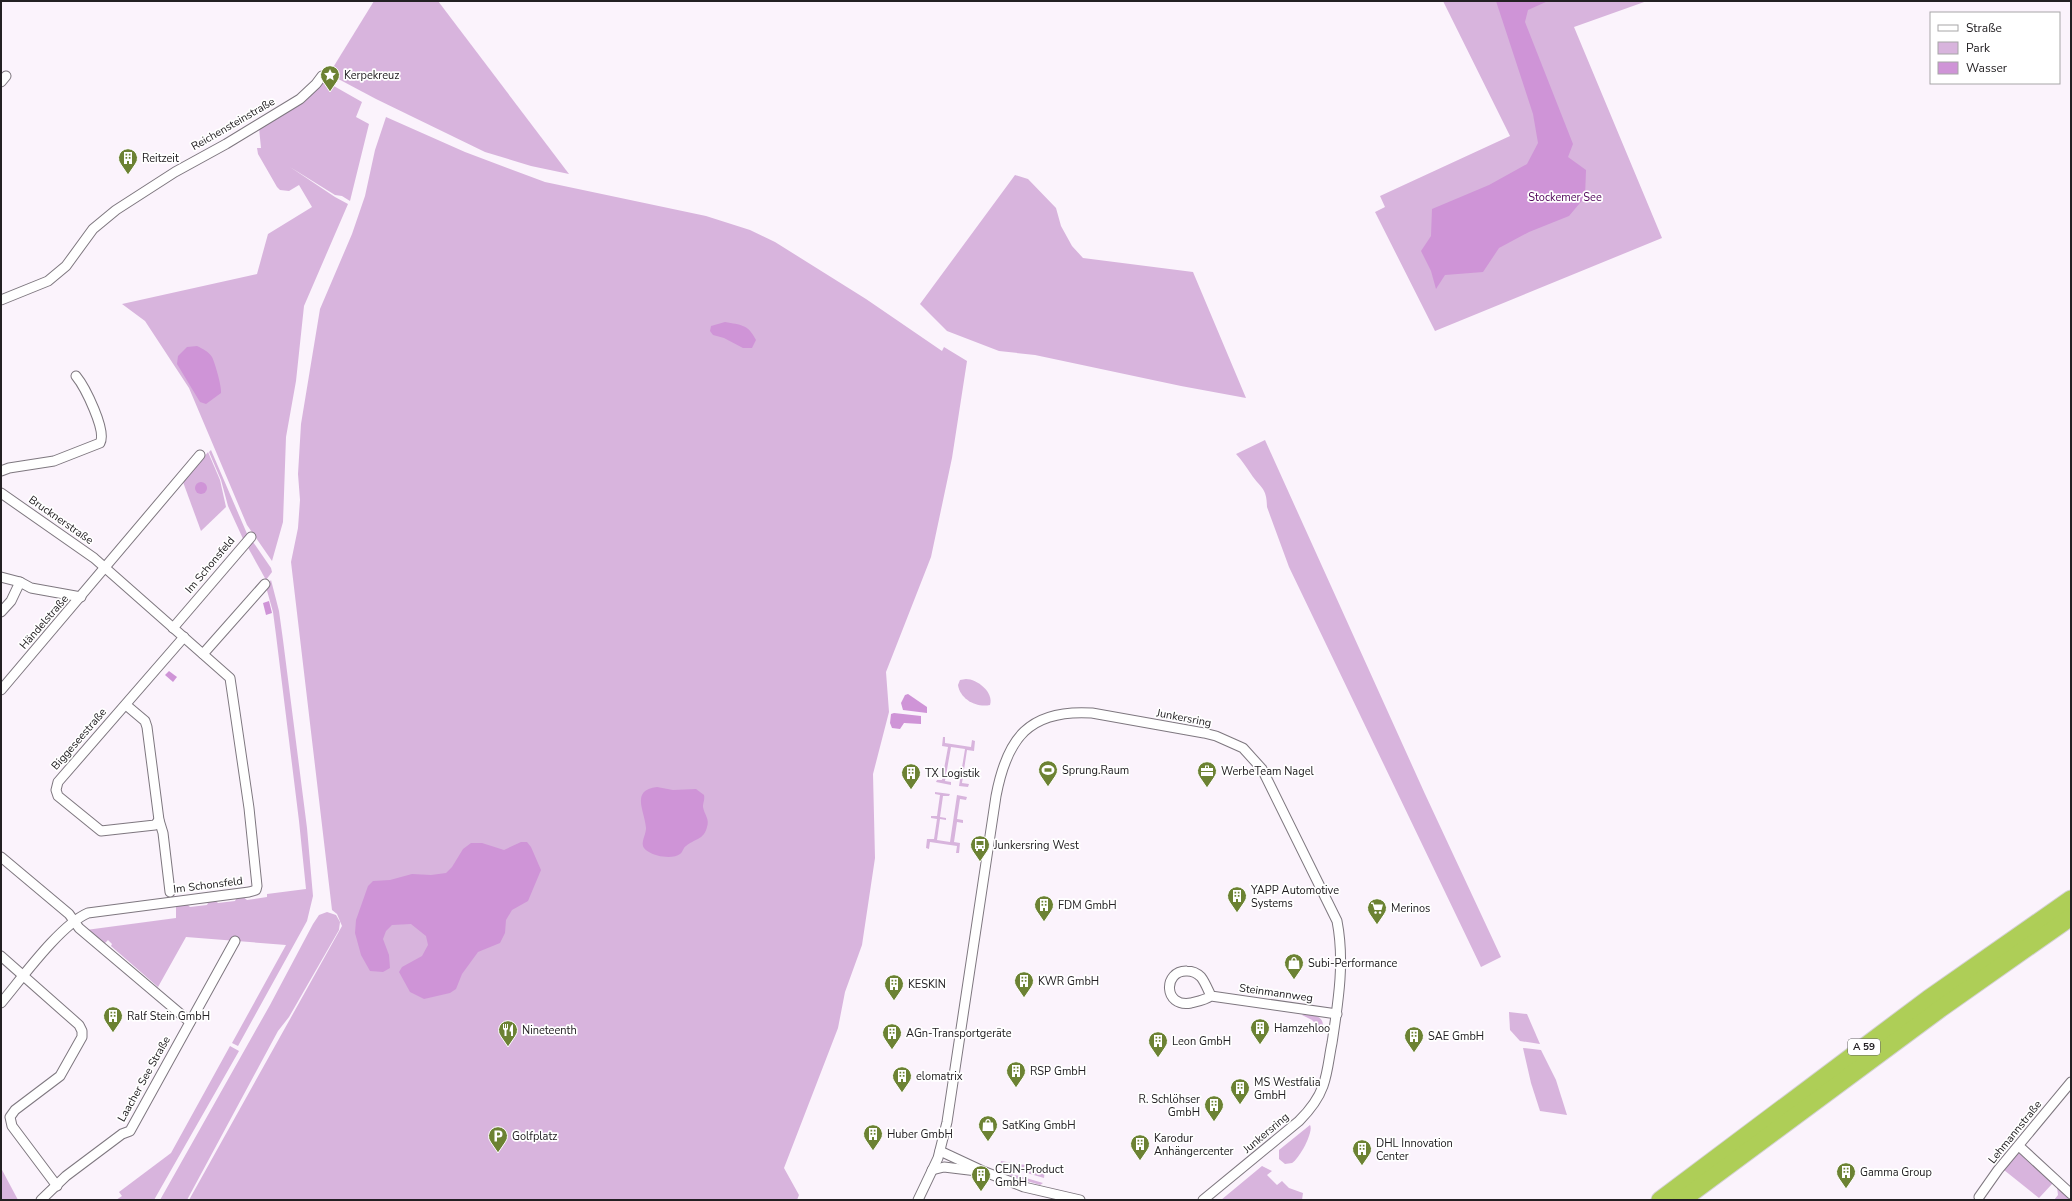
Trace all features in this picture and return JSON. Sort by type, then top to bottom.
[{"type":"highway","name":"A 59","points":[[1660,1200],[1928,999],[2071,899]]},
{"type":"highway","name":"A 59","points":[[1682,1200],[1940,1009],[2071,917]]},
{"type":"street","name":"Reichensteinstraße","points":[[1,300],[48,281],[66,266],[93,229],[116,210],[175,172],[226,144],[300,99],[322,76]]},
{"type":"street","points":[[2,472],[9,468],[54,461],[100,443],[102,432],[84,385],[76,376]]},
{"type":"street","name":"Händelstraße","points":[[1,690],[200,455]]},
{"type":"street","name":"Brucknerstraße","points":[[1,493],[94,558],[105,568]]},
{"type":"street","name":"Im Schonsfeld","points":[[173,628],[251,537]]},
{"type":"street","name":"Im Schonsfeld","points":[[1,1003],[23,976],[75,920],[88,913],[256,890],[257,880],[232,682],[226,673],[105,568]]},
{"type":"street","points":[[1,577],[20,582],[31,588],[81,597]]},
{"type":"street","points":[[1,612],[11,601],[20,582]]},
{"type":"street","points":[[204,654],[265,584]]},
{"type":"street","name":"Biggeseestraße","points":[[159,820],[155,825],[101,831],[56,793],[58,782],[184,637]]},
{"type":"street","points":[[126,705],[145,721],[148,727],[159,820],[163,833],[170,892]]},
{"type":"street","name":"Junkersring","points":[[918,1200],[940,1151],[953,1081],[999,778],[1009,752],[1020,735],[1036,723],[1055,714],[1074,712],[1101,714],[1204,733],[1216,736],[1242,748],[1262,770],[1337,921],[1341,944],[1337,1014],[1323,1086],[1310,1110],[1203,1200]]},
{"type":"street","points":[[1,857],[75,920],[80,928],[190,1022]]},
{"type":"street","name":"Laacher See Straße","points":[[41,1200],[79,1166],[122,1134],[130,1131],[235,941]]},
{"type":"street","points":[[1,956],[79,1025],[82,1031],[82,1037],[60,1076],[15,1110],[10,1117],[12,1126],[57,1186]]},
{"type":"street","name":"Steinmannweg","points":[[1211,996],[1201,977],[1190,971],[1181,971],[1176,974],[1172,978],[1169,986],[1170,994],[1174,1000],[1181,1003],[1205,1000],[1211,996],[1337,1014]]},
{"type":"street","name":"Lehmannstraße","points":[[1979,1197],[2071,1082]]},
{"type":"street","points":[[2019,1146],[2071,1194]]},
{"type":"street","points":[[940,1151],[985,1172],[1045,1193],[1080,1200]]},
{"type":"street","points":[[932,1170],[944,1167],[985,1172]]},
{"type":"green space","points":[[374,1],[438,1],[569,174],[531,166],[485,152],[376,99],[329,74]]},
{"type":"green space","name":"Stockemer See","points":[[1443,1],[1647,1],[1574,27],[1662,238],[1435,331],[1375,212],[1385,207],[1380,196],[1510,136]]},
{"type":"green space","points":[[325,81],[362,102],[356,117],[369,124],[350,201],[342,196],[335,195],[290,167],[348,204],[304,306],[296,381],[286,437],[283,522],[272,561],[247,525],[189,388],[145,321],[122,304],[257,274],[268,234],[312,207],[299,185],[289,191],[280,190],[277,187],[258,154],[257,148],[261,148],[259,128],[306,100]]},
{"type":"green space","points":[[386,117],[465,152],[545,182],[706,216],[750,230],[775,242],[866,299],[942,351],[944,347],[967,361],[952,458],[931,557],[886,672],[889,712],[873,774],[875,858],[862,945],[845,992],[838,1028],[784,1168],[799,1195],[797,1200],[189,1200],[342,926],[337,914],[332,910],[291,562],[298,528],[300,500],[298,474],[301,424],[320,309],[352,234],[365,196],[375,150]]},
{"type":"green space","points":[[1015,175],[1028,179],[1056,208],[1061,226],[1072,246],[1083,258],[1193,272],[1246,398],[1181,386],[1035,355],[999,351],[947,331],[920,304]]},
{"type":"green space","points":[[1265,440],[1425,794],[1501,957],[1481,967],[1289,567],[1267,507],[1266,495],[1236,454]]},
{"type":"green space","points":[[211,450],[248,536],[244,541],[228,506],[221,480],[209,452]]},
{"type":"green space","points":[[208,452],[220,480],[226,507],[201,531],[183,482]]},
{"type":"green space","points":[[251,539],[271,568],[272,572],[266,580],[246,544]]},
{"type":"green space","points":[[271,580],[279,611],[283,640],[307,828],[313,896],[307,921],[238,1046],[232,1043],[286,945],[186,937],[158,987],[111,946],[112,944],[108,940],[103,945],[86,930],[176,918],[176,905],[187,904],[190,907],[207,905],[209,901],[215,900],[218,903],[235,901],[237,897],[243,897],[247,900],[267,897],[267,894],[306,889],[273,612],[266,587]]},
{"type":"green space","points":[[966,679],[975,681],[984,687],[991,700],[990,705],[985,706],[974,704],[965,698],[959,690],[958,685],[960,680]]},
{"type":"green space","points":[[943,737],[945,737],[945,743],[971,747],[972,740],[975,741],[974,751],[967,750],[962,783],[969,784],[968,787],[959,786],[965,749],[951,747],[945,781],[951,782],[951,785],[936,782],[937,780],[942,780],[948,747],[942,746]]},
{"type":"green space","points":[[935,792],[950,794],[949,796],[943,796],[940,817],[946,818],[946,820],[940,819],[937,840],[950,842],[957,795],[967,797],[966,800],[960,799],[957,819],[963,820],[963,823],[957,822],[954,842],[960,843],[959,853],[956,853],[957,846],[930,842],[929,849],[926,848],[927,839],[934,839],[937,819],[931,818],[931,816],[937,816],[940,795],[935,794]]},
{"type":"green space","points":[[327,912],[336,915],[340,922],[339,930],[289,1017],[278,1031],[187,1200],[160,1200],[270,1005],[313,924],[319,915]]},
{"type":"green space","points":[[1509,1012],[1527,1014],[1540,1044],[1520,1041],[1510,1030]]},
{"type":"green space","points":[[1311,1014],[1320,1018],[1323,1023],[1323,1027],[1320,1028],[1312,1020],[1302,1015]]},
{"type":"green space","points":[[230,1046],[239,1051],[154,1200],[116,1200],[122,1196],[119,1192],[171,1153]]},
{"type":"green space","points":[[1523,1048],[1541,1050],[1556,1080],[1567,1115],[1540,1111],[1531,1083]]},
{"type":"green space","points":[[1310,1125],[1310,1133],[1302,1151],[1295,1161],[1285,1164],[1279,1159],[1279,1150]]},
{"type":"green space","points":[[2021,1153],[2053,1183],[2039,1198],[2004,1170],[2017,1154]]},
{"type":"green space","points":[[1001,1161],[1045,1168],[1044,1178],[1000,1165]]},
{"type":"green space","points":[[1262,1166],[1272,1171],[1267,1175],[1277,1185],[1282,1181],[1289,1188],[1303,1193],[1302,1200],[1221,1200]]},
{"type":"green space","points":[[1,1168],[18,1200],[1,1200]]},
{"type":"green space","points":[[1002,1171],[1043,1183],[1040,1185],[1001,1173]]},
{"type":"green space","points":[[2057,1187],[2070,1200],[2054,1200],[2058,1195]]},
{"type":"water","name":"Stockemer See","points":[[1496,1],[1548,1],[1528,10],[1525,22],[1573,144],[1568,157],[1586,170],[1585,197],[1569,216],[1529,232],[1499,248],[1483,272],[1445,275],[1436,289],[1431,271],[1421,251],[1431,236],[1432,209],[1489,185],[1527,164],[1538,143],[1533,114]]},
{"type":"water","points":[[725,322],[747,328],[756,340],[752,348],[743,348],[724,338],[713,335],[710,331],[711,326]]},
{"type":"water","points":[[197,346],[212,357],[220,386],[221,393],[206,404],[200,402],[177,364],[178,356],[187,347]]},
{"type":"water","points":[[199,482],[203,482],[207,488],[203,494],[199,494],[195,490],[195,486]]},
{"type":"water","points":[[269,601],[272,613],[266,615],[263,603]]},
{"type":"water","points":[[169,671],[177,677],[173,682],[165,675]]},
{"type":"water","points":[[908,694],[927,707],[927,713],[903,710],[901,703],[905,695]]},
{"type":"water","points":[[891,714],[921,716],[921,724],[904,723],[900,729],[892,728],[890,723]]},
{"type":"water","points":[[657,787],[673,790],[696,789],[704,795],[703,807],[708,821],[706,831],[701,837],[685,847],[677,856],[665,857],[652,854],[643,847],[646,828],[641,797],[644,792]]},
{"type":"water","points":[[521,842],[527,842],[531,847],[541,870],[528,901],[512,910],[506,920],[505,933],[500,943],[478,952],[462,974],[456,989],[450,993],[424,999],[410,992],[399,972],[402,967],[422,956],[428,945],[426,936],[411,924],[392,925],[386,931],[383,939],[389,955],[390,968],[383,972],[370,971],[361,955],[355,933],[356,920],[368,886],[373,881],[390,880],[412,874],[431,875],[446,873],[452,867],[463,849],[471,843],[482,843],[504,850]]},
{"type":"place","name":"Kerpekreuz","points":[[330,92]]},
{"type":"place","name":"Reitzeit","points":[[128,175]]},
{"type":"place","name":"Sprung.Raum","points":[[1048,787]]},
{"type":"place","name":"WerbeTeam Nagel","points":[[1207,788]]},
{"type":"place","name":"TX Logistik","points":[[911,790]]},
{"type":"place","name":"Junkersring West","points":[[980,862]]},
{"type":"place","name":"YAPP Automotive Systems","points":[[1237,913]]},
{"type":"place","name":"FDM GmbH","points":[[1044,922]]},
{"type":"place","name":"Merinos","points":[[1377,925]]},
{"type":"place","name":"Subi-Performance","points":[[1294,980]]},
{"type":"place","name":"KWR GmbH","points":[[1024,998]]},
{"type":"place","name":"KESKIN","points":[[894,1001]]},
{"type":"place","name":"Ralf Stein GmbH","points":[[113,1033]]},
{"type":"place","name":"Hamzehloo","points":[[1260,1045]]},
{"type":"place","name":"Nineteenth","points":[[508,1047]]},
{"type":"place","name":"AGn-Transportgeräte","points":[[892,1050]]},
{"type":"place","name":"SAE GmbH","points":[[1414,1053]]},
{"type":"place","name":"Leon GmbH","points":[[1158,1058]]},
{"type":"place","name":"RSP GmbH","points":[[1016,1088]]},
{"type":"place","name":"elomatrix","points":[[902,1093]]},
{"type":"place","name":"MS Westfalia GmbH","points":[[1240,1105]]},
{"type":"place","name":"R. Schlöhser GmbH","points":[[1214,1122]]},
{"type":"place","name":"SatKing GmbH","points":[[988,1142]]},
{"type":"place","name":"Huber GmbH","points":[[873,1151]]},
{"type":"place","name":"Golfplatz","points":[[498,1153]]},
{"type":"place","name":"Karodur Anhängercenter","points":[[1140,1161]]},
{"type":"place","name":"DHL Innovation Center","points":[[1362,1166]]},
{"type":"place","name":"Gamma Group","points":[[1846,1189]]},
{"type":"place","name":"CEJN-Product GmbH","points":[[981,1192]]}]
